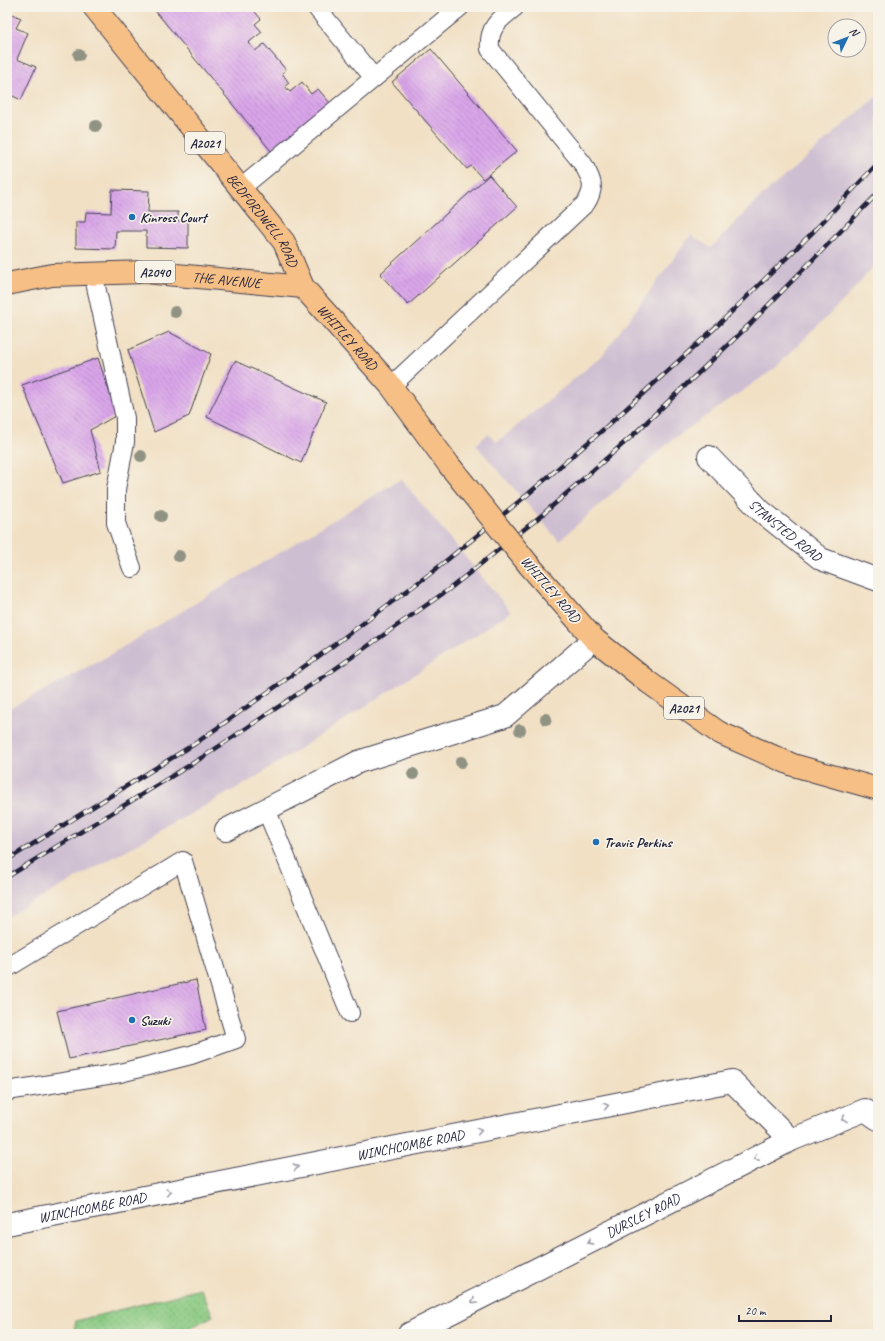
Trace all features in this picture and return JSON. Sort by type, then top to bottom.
[{"type":"main road","name":"BEDFORDWELL ROAD","points":[[94,7],[284,242],[303,287]]},
{"type":"main road","name":"THE AVENUE","points":[[7,284],[52,275],[145,272],[303,287]]},
{"type":"main road","name":"WHITLEY ROAD","points":[[303,287],[391,386],[449,465],[529,565],[594,639],[648,682],[718,732],[793,765],[878,789]]},
{"type":"street","name":"STANSTED ROAD","points":[[709,457],[760,511],[821,559],[878,580]]},
{"type":"street","points":[[226,830],[358,762],[505,716],[594,639]]},
{"type":"street","name":"WINCHCOMBE ROAD","points":[[7,1224],[732,1081],[791,1140]]},
{"type":"street","name":"DURSLEY ROAD","points":[[409,1334],[791,1140],[865,1110],[878,1119]]},
{"type":"lane","points":[[316,7],[374,78]]},
{"type":"lane","points":[[241,188],[460,7]]},
{"type":"lane","points":[[391,386],[586,203],[592,193],[591,178],[583,164],[490,49],[489,38],[496,23],[515,7]]},
{"type":"lane","points":[[93,273],[125,418],[125,442],[116,489],[116,523],[132,568]]},
{"type":"lane","points":[[266,809],[350,1013]]},
{"type":"lane","points":[[7,968],[183,861],[236,1039],[191,1055],[120,1073],[7,1091]]},
{"type":"shaded area","points":[[878,95],[878,262],[847,297],[774,369],[673,439],[559,541],[476,445],[488,434],[497,442],[601,357],[691,235],[711,248],[755,202]]},
{"type":"shaded area","points":[[401,479],[511,612],[253,779],[7,917],[7,710],[108,656]]},
{"type":"green space","points":[[201,1289],[213,1316],[179,1334],[73,1334],[76,1321]]},
{"type":"building","points":[[152,7],[216,7],[219,10],[222,7],[251,7],[261,19],[255,24],[262,32],[248,43],[255,51],[264,44],[286,70],[282,73],[289,83],[285,86],[290,92],[302,82],[311,94],[318,89],[330,103],[271,151]]},
{"type":"building","points":[[7,12],[21,18],[16,28],[28,33],[17,59],[36,67],[21,100],[7,93]]},
{"type":"building","points":[[431,49],[517,151],[483,179],[471,166],[467,169],[392,82]]},
{"type":"building","points":[[489,175],[517,207],[408,305],[380,274]]},
{"type":"building","name":"Kinross Court","points":[[112,190],[149,191],[148,212],[178,212],[178,221],[188,221],[188,248],[146,247],[146,231],[116,231],[115,249],[76,248],[76,222],[85,222],[86,212],[111,213]]},
{"type":"building","points":[[169,332],[211,354],[189,416],[154,432],[128,350]]},
{"type":"building","points":[[98,358],[117,415],[90,430],[101,471],[63,483],[22,385]]},
{"type":"building","points":[[235,361],[326,402],[301,463],[207,417]]},
{"type":"building","name":"Suzuki","points":[[196,980],[206,1030],[69,1059],[57,1011]]},
{"type":"railway","points":[[7,860],[196,743],[319,656],[431,573],[527,495],[605,428],[716,327],[812,233],[878,163]]},
{"type":"railway","points":[[7,877],[203,757],[332,671],[448,590],[542,515],[632,436],[750,324],[878,193]]},
{"type":"place","name":"Kinross Court","points":[[132,217]]},
{"type":"place","name":"Travis Perkins","points":[[596,842]]},
{"type":"place","name":"Suzuki","points":[[132,1020]]}]
